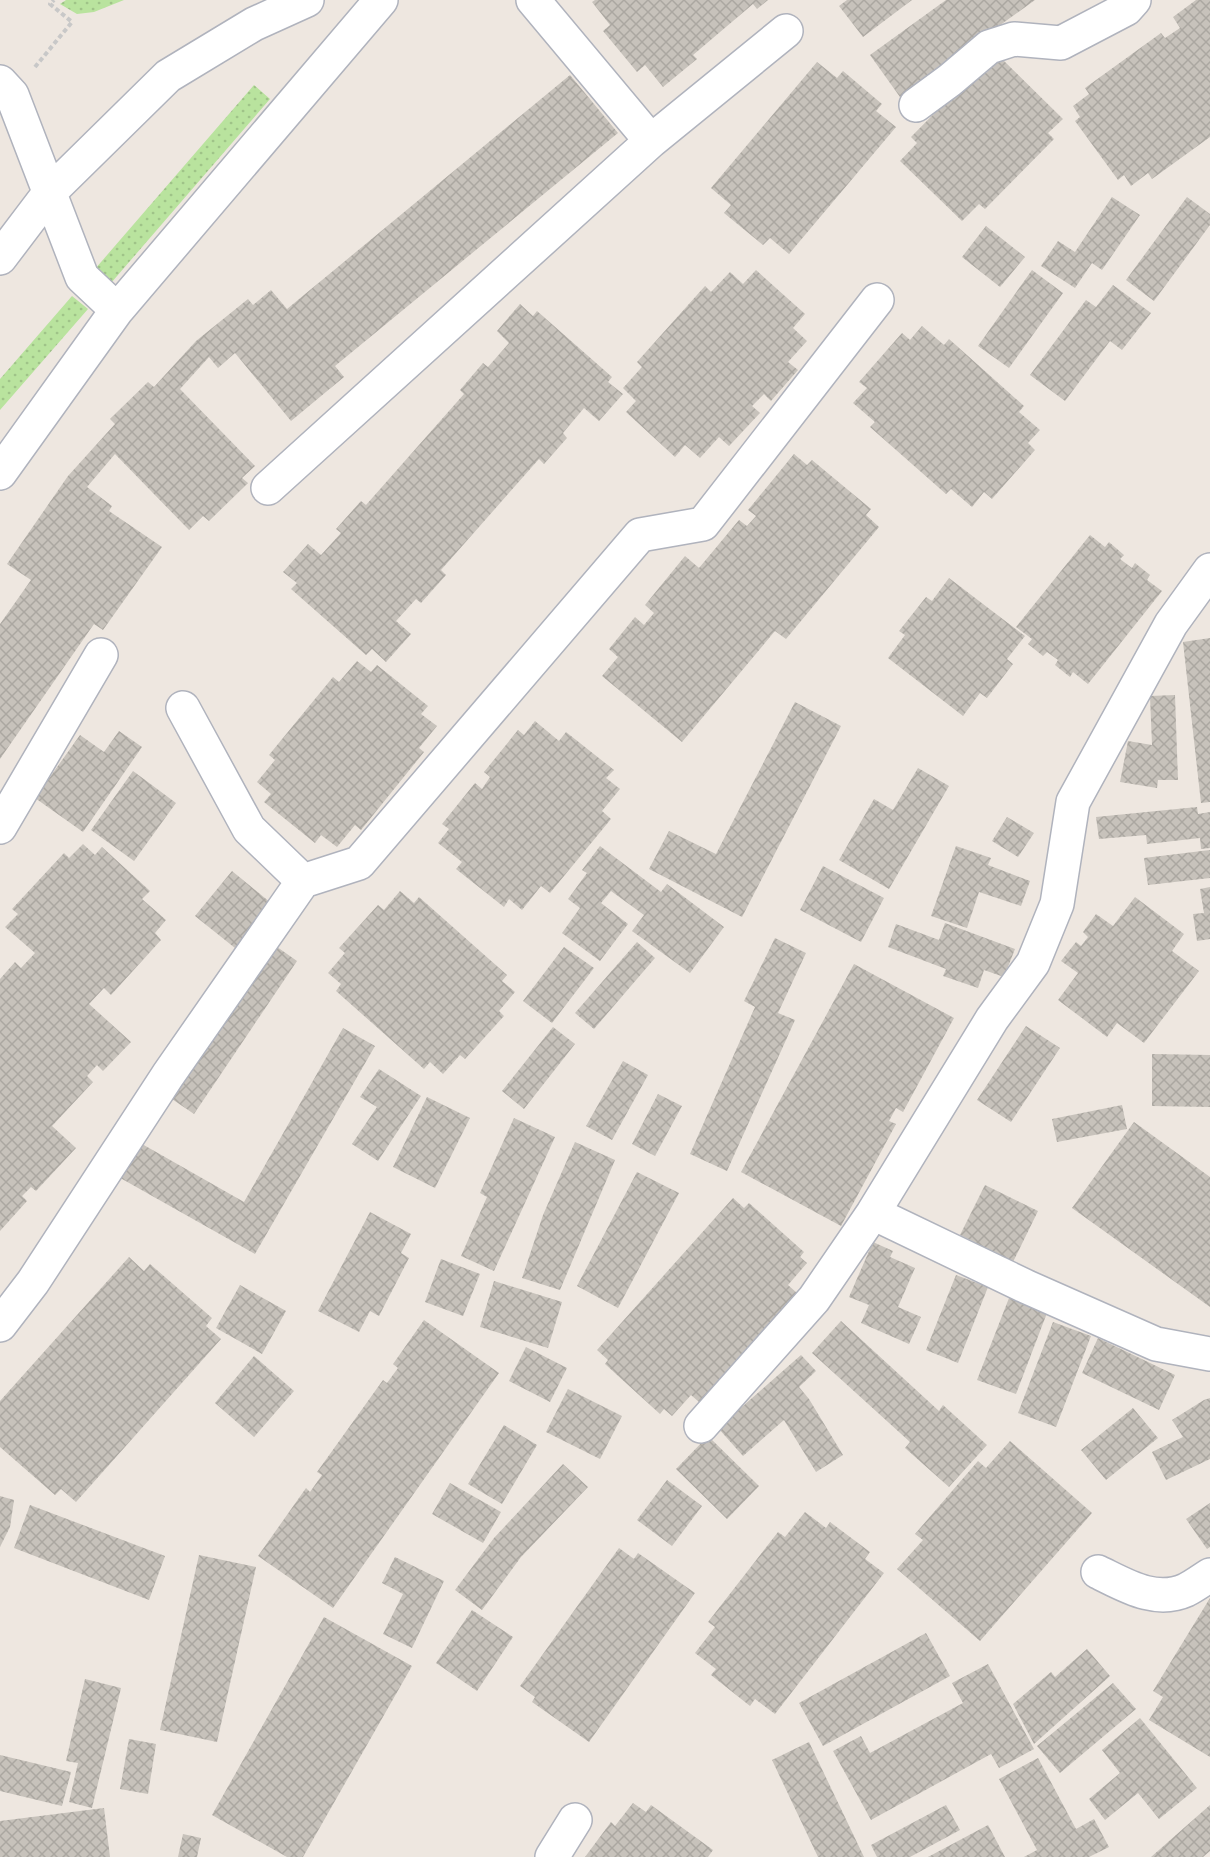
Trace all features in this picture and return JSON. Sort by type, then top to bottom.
[{"type":"street","points":[[0,258],[50,192],[168,76],[254,24],[307,0]]},
{"type":"street","points":[[0,473],[117,310],[381,0]]},
{"type":"street","points":[[533,0],[651,141]]},
{"type":"street","points":[[916,105],[989,47],[1014,39],[1061,43],[1126,9],[1134,0]]},
{"type":"street","points":[[268,488],[651,141],[786,31]]},
{"type":"street","points":[[6,89],[50,192],[82,276],[117,310]]},
{"type":"street","points":[[0,1325],[33,1282],[168,1075],[303,881],[359,862],[640,535],[703,524],[877,300]]},
{"type":"street","points":[[701,1426],[814,1299],[873,1213],[992,1019],[1033,963],[1057,904],[1073,802],[1171,624],[1210,570]]},
{"type":"street","points":[[0,827],[101,655]]},
{"type":"street","points":[[183,708],[249,829],[303,881]]},
{"type":"street","points":[[873,1213],[1027,1287],[1156,1344],[1210,1354]]},
{"type":"street","points":[[1098,1572],[1142,1593],[1162,1595],[1185,1591],[1210,1575]]},
{"type":"street","points":[[552,1857],[574,1820]]},
{"type":"path","points":[[6,89],[72,22],[50,4],[54,0]]},
{"type":"green space","points":[[66,0],[124,0],[94,12],[77,14],[60,4]]},
{"type":"green space","points":[[254,85],[270,99],[111,283],[95,269]]},
{"type":"green space","points":[[72,296],[88,309],[0,410],[0,379]]},
{"type":"building","points":[[595,0],[768,0],[757,9],[753,4],[693,55],[697,59],[663,87],[645,65],[637,72],[603,31],[610,25],[592,2]]},
{"type":"building","points":[[847,0],[912,0],[863,37],[839,6]]},
{"type":"building","points":[[946,0],[1035,0],[900,97],[870,55]]},
{"type":"building","points":[[1196,0],[1210,0],[1210,137],[1152,179],[1148,173],[1131,186],[1124,175],[1118,180],[1075,121],[1080,117],[1073,106],[1089,94],[1085,88],[1161,33],[1165,38],[1180,28],[1173,17]]},
{"type":"building","points":[[1001,58],[1063,119],[1048,133],[1054,139],[985,209],[979,204],[962,221],[900,161],[917,143],[911,137],[980,67],[986,73]]},
{"type":"building","points":[[817,62],[837,78],[843,71],[882,104],[876,111],[896,127],[789,254],[770,238],[763,245],[724,213],[731,205],[711,188]]},
{"type":"building","points":[[570,75],[618,133],[335,366],[344,377],[291,421],[235,353],[218,368],[209,357],[180,389],[255,466],[242,478],[248,483],[209,521],[203,516],[189,530],[115,454],[87,487],[112,506],[109,511],[162,547],[103,630],[94,624],[0,759],[0,624],[31,580],[7,564],[68,476],[115,424],[110,419],[148,382],[154,387],[196,341],[248,299],[253,305],[271,290],[287,309]]},
{"type":"building","points":[[1112,197],[1140,215],[1102,270],[1092,263],[1075,288],[1041,266],[1058,241],[1075,252]]},
{"type":"building","points":[[1187,197],[1210,214],[1210,225],[1154,301],[1126,280]]},
{"type":"building","points":[[986,226],[1025,257],[1000,287],[962,257]]},
{"type":"building","points":[[756,270],[805,314],[793,328],[807,341],[788,362],[798,370],[771,401],[764,394],[752,406],[760,413],[729,446],[719,437],[700,458],[685,445],[675,457],[626,412],[636,401],[623,388],[642,367],[637,362],[705,286],[711,292],[730,272],[743,284]]},
{"type":"building","points":[[1032,270],[1063,293],[1009,368],[978,346]]},
{"type":"building","points":[[1113,285],[1151,313],[1122,350],[1110,341],[1065,401],[1030,375],[1086,300],[1096,307]]},
{"type":"building","points":[[520,304],[533,316],[537,311],[612,377],[608,382],[623,394],[599,421],[584,408],[563,433],[567,438],[544,464],[539,459],[441,570],[446,575],[421,603],[416,599],[396,621],[411,634],[386,662],[372,649],[366,655],[291,589],[297,583],[283,572],[308,544],[321,555],[341,533],[336,529],[361,501],[366,505],[464,394],[460,390],[483,363],[488,367],[509,343],[497,331]]},
{"type":"building","points":[[922,326],[944,345],[949,339],[1024,406],[1019,412],[1040,430],[1028,443],[1035,450],[992,499],[984,492],[972,507],[951,489],[946,494],[870,427],[875,422],[853,403],[867,388],[859,382],[902,333],[910,340]]},
{"type":"building","points":[[794,454],[807,465],[812,460],[871,509],[866,515],[879,527],[786,639],[775,631],[682,742],[602,676],[618,657],[609,649],[635,617],[644,625],[654,613],[645,605],[685,556],[699,568],[739,520],[747,526],[756,516],[748,510]]},
{"type":"building","points":[[1090,535],[1105,547],[1109,542],[1124,555],[1120,559],[1132,568],[1135,563],[1150,575],[1147,580],[1162,591],[1088,684],[1073,672],[1070,677],[1055,665],[1058,660],[1047,652],[1043,656],[1028,644],[1032,639],[1016,627]]},
{"type":"building","points":[[949,578],[1025,636],[1007,659],[1013,664],[987,698],[980,693],[963,716],[888,658],[905,635],[899,631],[926,597],[932,601]]},
{"type":"building","points":[[1210,638],[1210,802],[1201,803],[1183,642]]},
{"type":"building","points":[[357,661],[371,672],[377,665],[428,706],[421,714],[437,726],[419,748],[424,752],[361,830],[355,825],[337,847],[321,835],[315,843],[264,802],[271,794],[257,782],[275,760],[269,755],[333,677],[339,682]]},
{"type":"building","points":[[1175,695],[1178,780],[1158,780],[1157,788],[1120,782],[1128,741],[1152,745],[1150,696]]},
{"type":"building","points":[[795,702],[841,726],[742,917],[649,869],[669,831],[716,854]]},
{"type":"building","points":[[535,721],[559,741],[566,732],[614,770],[606,778],[620,789],[602,811],[611,819],[550,893],[541,886],[522,910],[509,899],[504,907],[456,869],[462,862],[438,843],[449,829],[442,824],[475,783],[482,789],[490,777],[484,772],[518,730],[524,735]]},
{"type":"building","points":[[119,731],[142,747],[83,832],[35,798],[80,735],[104,752]]},
{"type":"building","points":[[918,768],[949,786],[889,889],[839,860],[874,799],[893,810]]},
{"type":"building","points":[[133,771],[176,803],[134,861],[91,830]]},
{"type":"building","points":[[1197,807],[1198,814],[1210,812],[1210,848],[1201,849],[1200,838],[1147,844],[1146,835],[1099,839],[1096,817]]},
{"type":"building","points":[[1007,817],[1034,833],[1018,857],[992,841]]},
{"type":"building","points":[[83,844],[95,855],[102,847],[150,891],[142,899],[166,920],[155,933],[161,940],[111,995],[104,988],[89,1004],[131,1042],[103,1071],[97,1065],[87,1076],[93,1082],[52,1126],[76,1148],[36,1191],[31,1187],[22,1196],[27,1201],[0,1231],[0,979],[15,962],[21,968],[35,953],[5,927],[18,914],[12,909],[64,853],[69,858]]},
{"type":"building","points":[[600,846],[661,892],[667,884],[724,927],[690,973],[632,931],[644,915],[611,891],[601,903],[628,924],[600,961],[562,933],[580,908],[568,899],[587,873],[582,870]]},
{"type":"building","points":[[956,846],[991,858],[988,865],[1030,881],[1021,906],[979,892],[967,928],[931,916]]},
{"type":"building","points":[[1210,850],[1210,878],[1148,885],[1144,858]]},
{"type":"building","points":[[823,866],[884,898],[861,942],[800,910]]},
{"type":"building","points":[[232,871],[271,903],[235,948],[195,916]]},
{"type":"building","points":[[1210,887],[1210,939],[1197,941],[1193,914],[1204,913],[1200,889]]},
{"type":"building","points":[[400,891],[414,903],[419,897],[507,975],[502,981],[515,992],[499,1011],[504,1016],[465,1059],[460,1055],[443,1074],[430,1062],[424,1069],[336,991],[341,984],[328,973],[345,953],[339,948],[378,905],[384,910]]},
{"type":"building","points":[[1135,897],[1184,934],[1172,951],[1199,971],[1144,1043],[1117,1023],[1107,1037],[1058,1000],[1078,973],[1061,961],[1076,942],[1081,946],[1088,937],[1083,932],[1096,914],[1113,926]]},
{"type":"building","points":[[945,923],[1015,949],[1004,977],[984,970],[978,988],[943,976],[946,969],[888,947],[896,924],[939,940]]},
{"type":"building","points":[[775,938],[806,953],[778,1013],[795,1020],[727,1171],[690,1154],[755,1007],[744,1001]]},
{"type":"building","points":[[270,942],[297,961],[194,1114],[166,1095]]},
{"type":"building","points":[[637,942],[655,958],[594,1029],[575,1013]]},
{"type":"building","points":[[564,947],[594,968],[552,1023],[523,1001]]},
{"type":"building","points":[[854,964],[954,1018],[903,1112],[896,1108],[889,1121],[896,1124],[841,1226],[741,1172]]},
{"type":"building","points":[[1026,1026],[1060,1048],[1011,1122],[977,1100]]},
{"type":"building","points":[[553,1027],[575,1044],[524,1109],[502,1091]]},
{"type":"building","points":[[343,1028],[375,1046],[255,1254],[115,1175],[135,1140],[244,1202]]},
{"type":"building","points":[[1152,1054],[1210,1055],[1210,1107],[1152,1106]]},
{"type":"building","points":[[623,1061],[648,1075],[612,1140],[586,1126]]},
{"type":"building","points":[[379,1069],[421,1096],[378,1161],[352,1144],[377,1107],[360,1097]]},
{"type":"building","points":[[658,1094],[682,1106],[655,1156],[632,1144]]},
{"type":"building","points":[[427,1097],[470,1118],[435,1188],[393,1167]]},
{"type":"building","points":[[1122,1105],[1127,1129],[1057,1142],[1052,1119]]},
{"type":"building","points":[[514,1118],[555,1137],[494,1271],[461,1256],[487,1197],[480,1193]]},
{"type":"building","points":[[1134,1122],[1210,1177],[1210,1307],[1072,1208]]},
{"type":"building","points":[[575,1142],[615,1160],[560,1290],[522,1278],[543,1215]]},
{"type":"building","points":[[637,1172],[679,1193],[618,1308],[577,1286]]},
{"type":"building","points":[[985,1185],[1038,1211],[1013,1262],[960,1235]]},
{"type":"building","points":[[733,1198],[744,1208],[749,1203],[804,1252],[800,1257],[807,1263],[788,1285],[797,1293],[699,1402],[691,1395],[672,1416],[664,1409],[660,1414],[605,1364],[608,1360],[597,1350]]},
{"type":"building","points":[[370,1212],[411,1234],[401,1253],[409,1258],[379,1316],[370,1311],[359,1332],[318,1311]]},
{"type":"building","points":[[873,1242],[893,1251],[890,1257],[915,1268],[898,1307],[921,1317],[909,1344],[861,1323],[869,1305],[849,1297]]},
{"type":"building","points":[[129,1257],[144,1271],[150,1264],[212,1318],[206,1326],[221,1339],[76,1502],[61,1489],[55,1495],[0,1447],[0,1401]]},
{"type":"building","points":[[441,1259],[480,1274],[463,1316],[425,1302]]},
{"type":"building","points":[[956,1275],[988,1287],[958,1363],[926,1350]]},
{"type":"building","points":[[494,1281],[562,1302],[548,1348],[480,1327]]},
{"type":"building","points":[[240,1285],[286,1311],[262,1354],[216,1328]]},
{"type":"building","points":[[1009,1298],[1047,1313],[1016,1394],[977,1380]]},
{"type":"building","points":[[424,1320],[499,1373],[333,1608],[258,1556],[306,1488],[310,1492],[322,1475],[317,1472],[383,1380],[387,1383],[398,1368],[393,1364]]},
{"type":"building","points":[[841,1321],[939,1411],[943,1405],[987,1445],[949,1487],[905,1448],[910,1442],[812,1353]]},
{"type":"building","points":[[1053,1322],[1091,1336],[1056,1427],[1018,1413]]},
{"type":"building","points":[[1098,1338],[1175,1375],[1159,1410],[1082,1373]]},
{"type":"building","points":[[526,1347],[567,1368],[550,1402],[509,1381]]},
{"type":"building","points":[[801,1355],[816,1371],[799,1387],[809,1399],[843,1455],[816,1472],[784,1420],[743,1456],[718,1428]]},
{"type":"building","points":[[254,1356],[294,1391],[254,1437],[215,1403]]},
{"type":"building","points":[[568,1389],[622,1416],[600,1459],[546,1432]]},
{"type":"building","points":[[1210,1398],[1210,1459],[1166,1480],[1152,1452],[1183,1437],[1172,1420]]},
{"type":"building","points":[[1133,1408],[1158,1438],[1106,1480],[1081,1450]]},
{"type":"building","points":[[504,1425],[537,1445],[502,1504],[468,1484]]},
{"type":"building","points":[[708,1436],[759,1486],[727,1519],[676,1469]]},
{"type":"building","points":[[1010,1441],[1092,1513],[980,1641],[897,1569],[923,1540],[915,1534],[978,1461],[986,1468]]},
{"type":"building","points":[[563,1464],[588,1487],[521,1557],[482,1610],[455,1590],[494,1538]]},
{"type":"building","points":[[667,1480],[702,1506],[672,1546],[637,1520]]},
{"type":"building","points":[[450,1483],[501,1512],[483,1543],[432,1514]]},
{"type":"building","points":[[0,1496],[14,1500],[10,1527],[0,1547]]},
{"type":"building","points":[[1210,1503],[1210,1547],[1207,1549],[1186,1519]]},
{"type":"building","points":[[30,1505],[165,1556],[149,1600],[14,1548]]},
{"type":"building","points":[[805,1512],[826,1528],[830,1522],[870,1552],[865,1559],[884,1573],[775,1714],[755,1699],[750,1706],[711,1675],[716,1669],[695,1653],[715,1627],[708,1622],[778,1532],[785,1537]]},
{"type":"building","points":[[619,1548],[634,1559],[638,1553],[695,1593],[589,1742],[532,1702],[535,1697],[520,1686]]},
{"type":"building","points":[[199,1555],[256,1567],[217,1742],[160,1730]]},
{"type":"building","points":[[395,1557],[444,1581],[412,1648],[383,1634],[403,1594],[382,1583]]},
{"type":"building","points":[[1210,1598],[1210,1757],[1149,1720],[1163,1697],[1153,1691]]},
{"type":"building","points":[[472,1610],[513,1637],[477,1691],[436,1663]]},
{"type":"building","points":[[324,1617],[412,1666],[303,1857],[287,1857],[212,1815]]},
{"type":"building","points":[[926,1633],[950,1676],[823,1746],[799,1703]]},
{"type":"building","points":[[1087,1649],[1110,1676],[1034,1744],[1013,1704],[1051,1672],[1055,1677]]},
{"type":"building","points":[[988,1664],[1034,1749],[999,1768],[991,1754],[871,1820],[833,1751],[861,1736],[870,1753],[963,1703],[952,1683]]},
{"type":"building","points":[[85,1679],[121,1688],[92,1808],[69,1802],[78,1763],[66,1761]]},
{"type":"building","points":[[1113,1683],[1136,1709],[1060,1773],[1037,1746]]},
{"type":"building","points":[[1140,1718],[1197,1788],[1159,1819],[1138,1793],[1105,1820],[1089,1799],[1120,1773],[1102,1750]]},
{"type":"building","points":[[129,1739],[156,1744],[148,1794],[120,1789]]},
{"type":"building","points":[[809,1742],[864,1857],[818,1857],[772,1760]]},
{"type":"building","points":[[0,1755],[71,1772],[62,1806],[0,1791]]},
{"type":"building","points":[[1038,1758],[1076,1829],[1094,1819],[1109,1847],[1089,1857],[1024,1857],[1037,1850],[999,1779]]},
{"type":"building","points":[[633,1803],[646,1812],[651,1805],[713,1850],[708,1857],[585,1857],[611,1822],[615,1826]]},
{"type":"building","points":[[946,1805],[960,1830],[910,1857],[877,1857],[871,1845]]},
{"type":"building","points":[[1210,1805],[1210,1851],[1203,1857],[1151,1857]]},
{"type":"building","points":[[104,1808],[110,1857],[0,1857],[0,1821]]},
{"type":"building","points":[[988,1825],[1005,1857],[928,1857]]},
{"type":"building","points":[[183,1834],[201,1838],[197,1857],[178,1857]]}]
